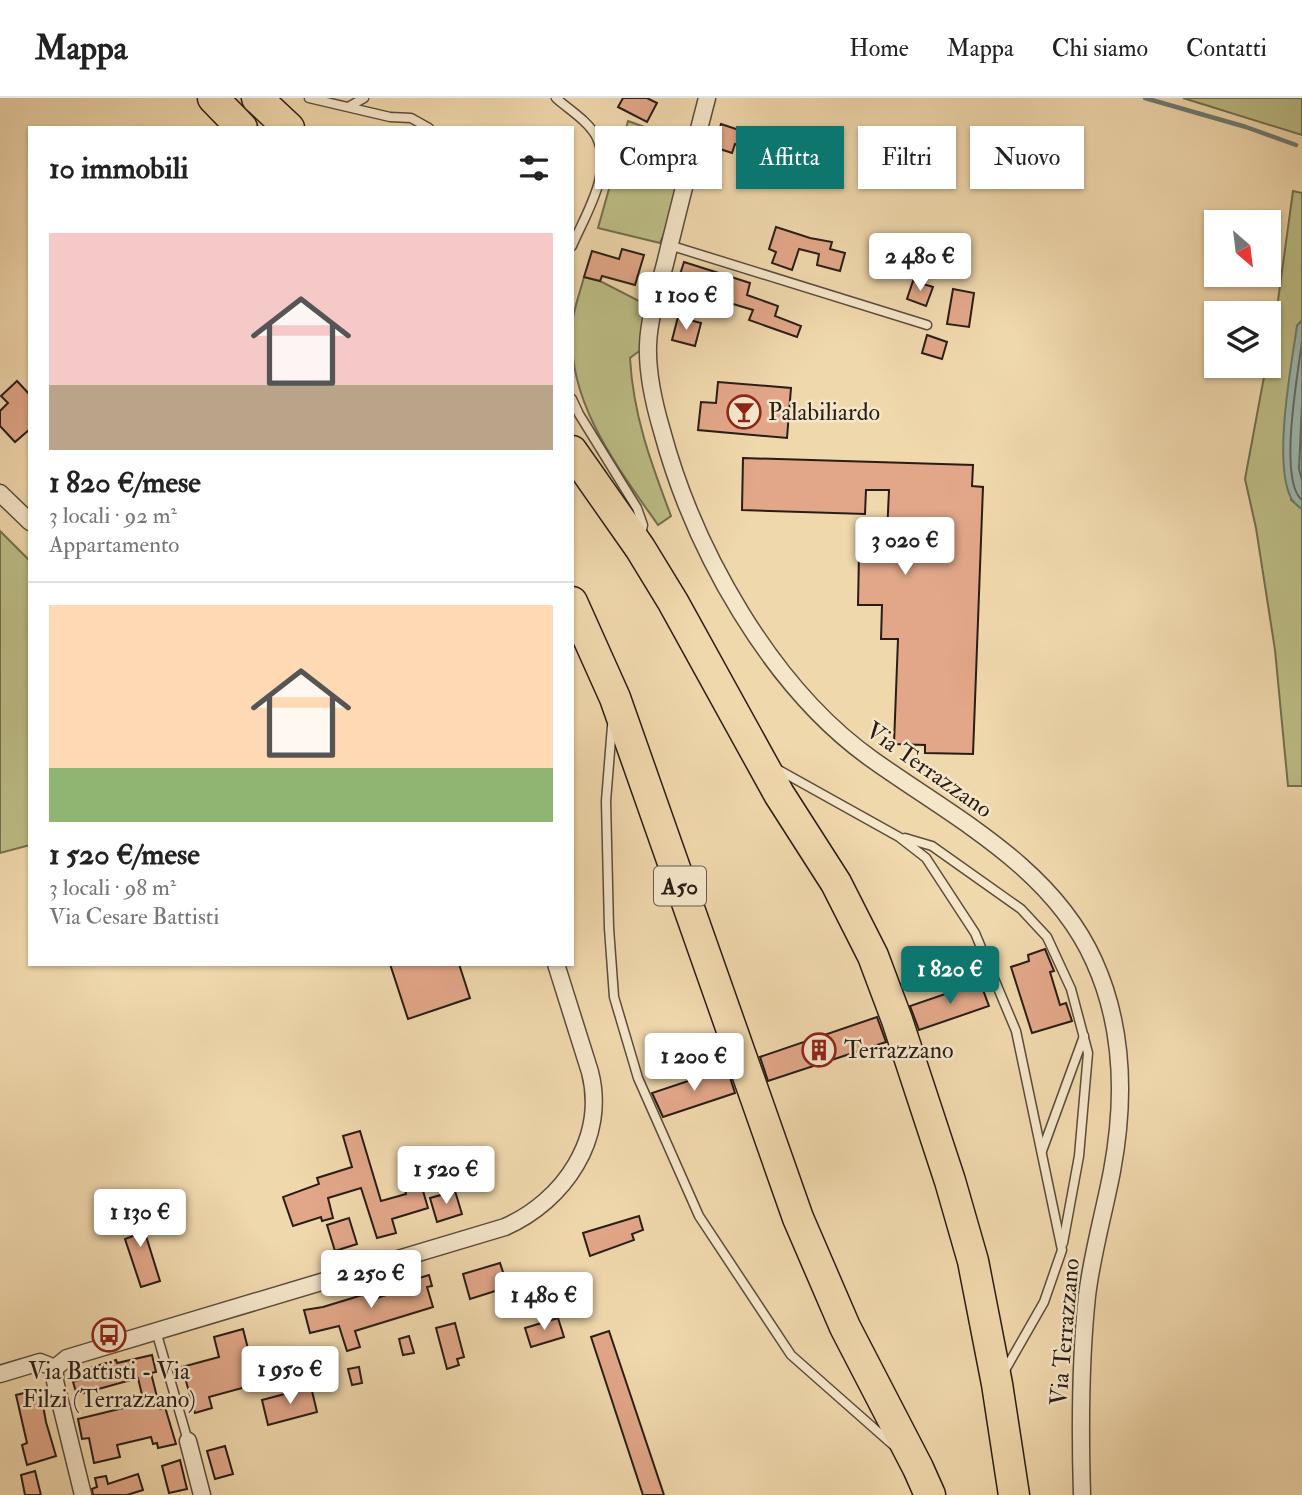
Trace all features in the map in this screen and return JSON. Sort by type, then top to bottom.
[{"type":"highway","points":[[214,98],[240,126]]},
{"type":"highway","points":[[257,98],[287,126]]},
{"type":"highway","points":[[574,454],[640,548],[673,602],[779,794],[836,883],[873,956],[950,1181],[973,1261],[997,1384],[1014,1495]]},
{"type":"highway","name":"A50","points":[[574,606],[615,698],[798,1218],[845,1327],[918,1468]]},
{"type":"highway","points":[[918,1468],[930,1495]]},
{"type":"street","name":"Via Terrazzano","points":[[707,98],[669,245],[649,336],[649,369],[653,395],[679,487],[708,552],[747,622],[790,682],[847,740],[1012,858],[1063,909],[1083,937],[1107,997],[1116,1037],[1121,1100],[1112,1171],[1087,1297],[1080,1426],[1082,1495]]},
{"type":"street","points":[[0,494],[28,520]]},
{"type":"street","points":[[55,1368],[67,1358],[505,1227],[527,1216],[551,1197],[576,1168],[584,1151],[589,1135],[594,1089],[557,966]]},
{"type":"street","points":[[0,1374],[40,1362],[55,1368]]},
{"type":"street","points":[[55,1368],[55,1381],[83,1495]]},
{"type":"street","points":[[188,1441],[202,1495]]},
{"type":"lane","points":[[309,98],[390,117],[411,118],[425,126]]},
{"type":"lane","points":[[350,106],[364,98]]},
{"type":"lane","points":[[556,98],[596,136],[603,161],[599,182],[574,241]]},
{"type":"lane","points":[[669,245],[927,325]]},
{"type":"lane","points":[[574,403],[637,509],[643,525],[640,548]]},
{"type":"lane","points":[[615,698],[606,801],[609,928],[614,997],[638,1078],[699,1216],[791,1355],[918,1468]]},
{"type":"lane","points":[[760,760],[899,837],[926,858],[975,933],[1016,1031],[1062,1250]]},
{"type":"lane","points":[[899,837],[932,846],[1021,909],[1047,937],[1071,989],[1088,1053],[1079,1156],[1062,1250],[1044,1302],[997,1384]]},
{"type":"lane","points":[[1042,1151],[1084,1037]]},
{"type":"lane","points":[[156,1331],[188,1441]]},
{"type":"green space","points":[[1183,98],[1302,98],[1302,135]]},
{"type":"green space","points":[[628,121],[642,126],[627,126]]},
{"type":"green space","points":[[609,189],[678,189],[674,210],[660,243],[598,228]]},
{"type":"green space","points":[[1293,191],[1302,193],[1302,320],[1297,326],[1291,500],[1302,509],[1302,786],[1288,786],[1275,650],[1256,528],[1245,479],[1264,378],[1281,378],[1281,301],[1278,301]]},
{"type":"green space","points":[[584,277],[600,281],[647,305],[642,349],[630,358],[639,419],[671,516],[658,525],[611,455],[586,406],[574,363],[576,306]]},
{"type":"green space","points":[[0,531],[28,559],[28,846],[0,853]]},
{"type":"water","points":[[1302,320],[1302,509],[1292,499],[1286,482],[1283,439],[1297,326]]},
{"type":"building","points":[[623,98],[647,98],[657,103],[647,122],[618,107]]},
{"type":"building","points":[[720,126],[736,129],[736,144],[732,153],[722,150]]},
{"type":"building","points":[[776,227],[832,242],[830,249],[845,253],[840,271],[817,265],[819,254],[799,249],[792,270],[772,263],[776,252],[769,249]]},
{"type":"building","points":[[622,249],[644,255],[635,285],[602,276],[600,281],[584,277],[592,251],[619,259]]},
{"type":"building","points":[[684,262],[750,283],[747,295],[778,306],[775,316],[801,326],[797,337],[749,320],[753,310],[676,287]]},
{"type":"building","points":[[913,281],[933,287],[926,306],[907,299]]},
{"type":"building","points":[[953,289],[974,293],[969,327],[947,324]]},
{"type":"building","points":[[678,317],[701,323],[695,346],[672,340]]},
{"type":"building","points":[[927,335],[947,342],[942,359],[922,353]]},
{"type":"building","points":[[17,381],[28,393],[28,431],[15,442],[0,426],[0,411],[8,403],[1,396]]},
{"type":"building","points":[[718,382],[791,388],[787,438],[698,430],[701,402],[716,403]]},
{"type":"building","points":[[743,458],[973,465],[972,486],[983,487],[973,754],[925,753],[925,745],[894,744],[898,639],[881,639],[882,605],[858,605],[859,555],[886,556],[889,490],[866,490],[865,514],[742,510]]},
{"type":"building","points":[[1045,949],[1054,971],[1050,972],[1060,1005],[1066,1003],[1072,1021],[1032,1033],[1011,967],[1029,961],[1028,955]]},
{"type":"building","points":[[391,966],[460,966],[470,998],[408,1019]]},
{"type":"building","points":[[980,982],[989,1006],[919,1030],[910,1006]]},
{"type":"building","points":[[877,1017],[886,1042],[768,1081],[760,1057]]},
{"type":"building","points":[[727,1068],[735,1093],[663,1117],[652,1093]]},
{"type":"building","points":[[360,1131],[381,1201],[406,1194],[405,1189],[421,1184],[428,1208],[392,1219],[396,1233],[377,1238],[361,1188],[328,1198],[333,1218],[322,1221],[321,1217],[293,1226],[283,1197],[319,1184],[317,1178],[352,1167],[343,1136]]},
{"type":"building","points":[[455,1191],[462,1214],[437,1222],[430,1198]]},
{"type":"building","points":[[136,1204],[160,1281],[141,1287],[125,1239],[133,1236],[124,1208]]},
{"type":"building","points":[[639,1216],[643,1230],[632,1234],[634,1240],[590,1256],[583,1233]]},
{"type":"building","points":[[349,1218],[357,1244],[335,1251],[327,1225]]},
{"type":"building","points":[[500,1263],[508,1287],[470,1299],[463,1274]]},
{"type":"building","points":[[429,1275],[432,1286],[427,1287],[433,1307],[355,1331],[360,1347],[347,1351],[339,1326],[310,1333],[304,1310],[372,1292],[374,1299],[392,1293],[390,1287]]},
{"type":"building","points":[[558,1318],[564,1337],[531,1347],[525,1328]]},
{"type":"building","points":[[455,1323],[464,1357],[457,1359],[459,1365],[447,1369],[436,1328]]},
{"type":"building","points":[[243,1329],[257,1384],[209,1397],[212,1408],[195,1413],[182,1367],[219,1357],[214,1337]]},
{"type":"building","points":[[609,1331],[664,1495],[643,1495],[591,1337]]},
{"type":"building","points":[[409,1336],[414,1353],[403,1355],[399,1339]]},
{"type":"building","points":[[152,1355],[156,1372],[151,1373],[160,1409],[165,1407],[176,1444],[158,1448],[151,1437],[117,1445],[120,1457],[94,1463],[89,1438],[82,1439],[78,1419],[144,1403],[138,1378],[77,1395],[73,1382],[79,1380],[77,1372],[116,1360],[117,1363]]},
{"type":"building","points":[[359,1367],[362,1383],[352,1385],[348,1369]]},
{"type":"building","points":[[311,1387],[317,1412],[268,1425],[262,1400]]},
{"type":"building","points":[[40,1389],[56,1456],[27,1465],[22,1445],[27,1443],[16,1395]]},
{"type":"building","points":[[225,1446],[233,1474],[215,1479],[207,1451]]},
{"type":"building","points":[[180,1460],[187,1489],[169,1493],[162,1466]]},
{"type":"building","points":[[35,1471],[41,1495],[25,1495],[21,1475]]},
{"type":"building","points":[[138,1474],[143,1490],[127,1495],[93,1495],[92,1489],[97,1487],[95,1478],[106,1476],[108,1484]]},
{"type":"waterway","points":[[1145,98],[1246,127],[1296,145]]},
{"type":"place","name":"Palabiliardo","points":[[744,412]]},
{"type":"place","name":"Terrazzano","points":[[819,1050]]},
{"type":"place","name":"Via Battisti - Via Filzi (Terrazzano)","points":[[109,1335]]}]
